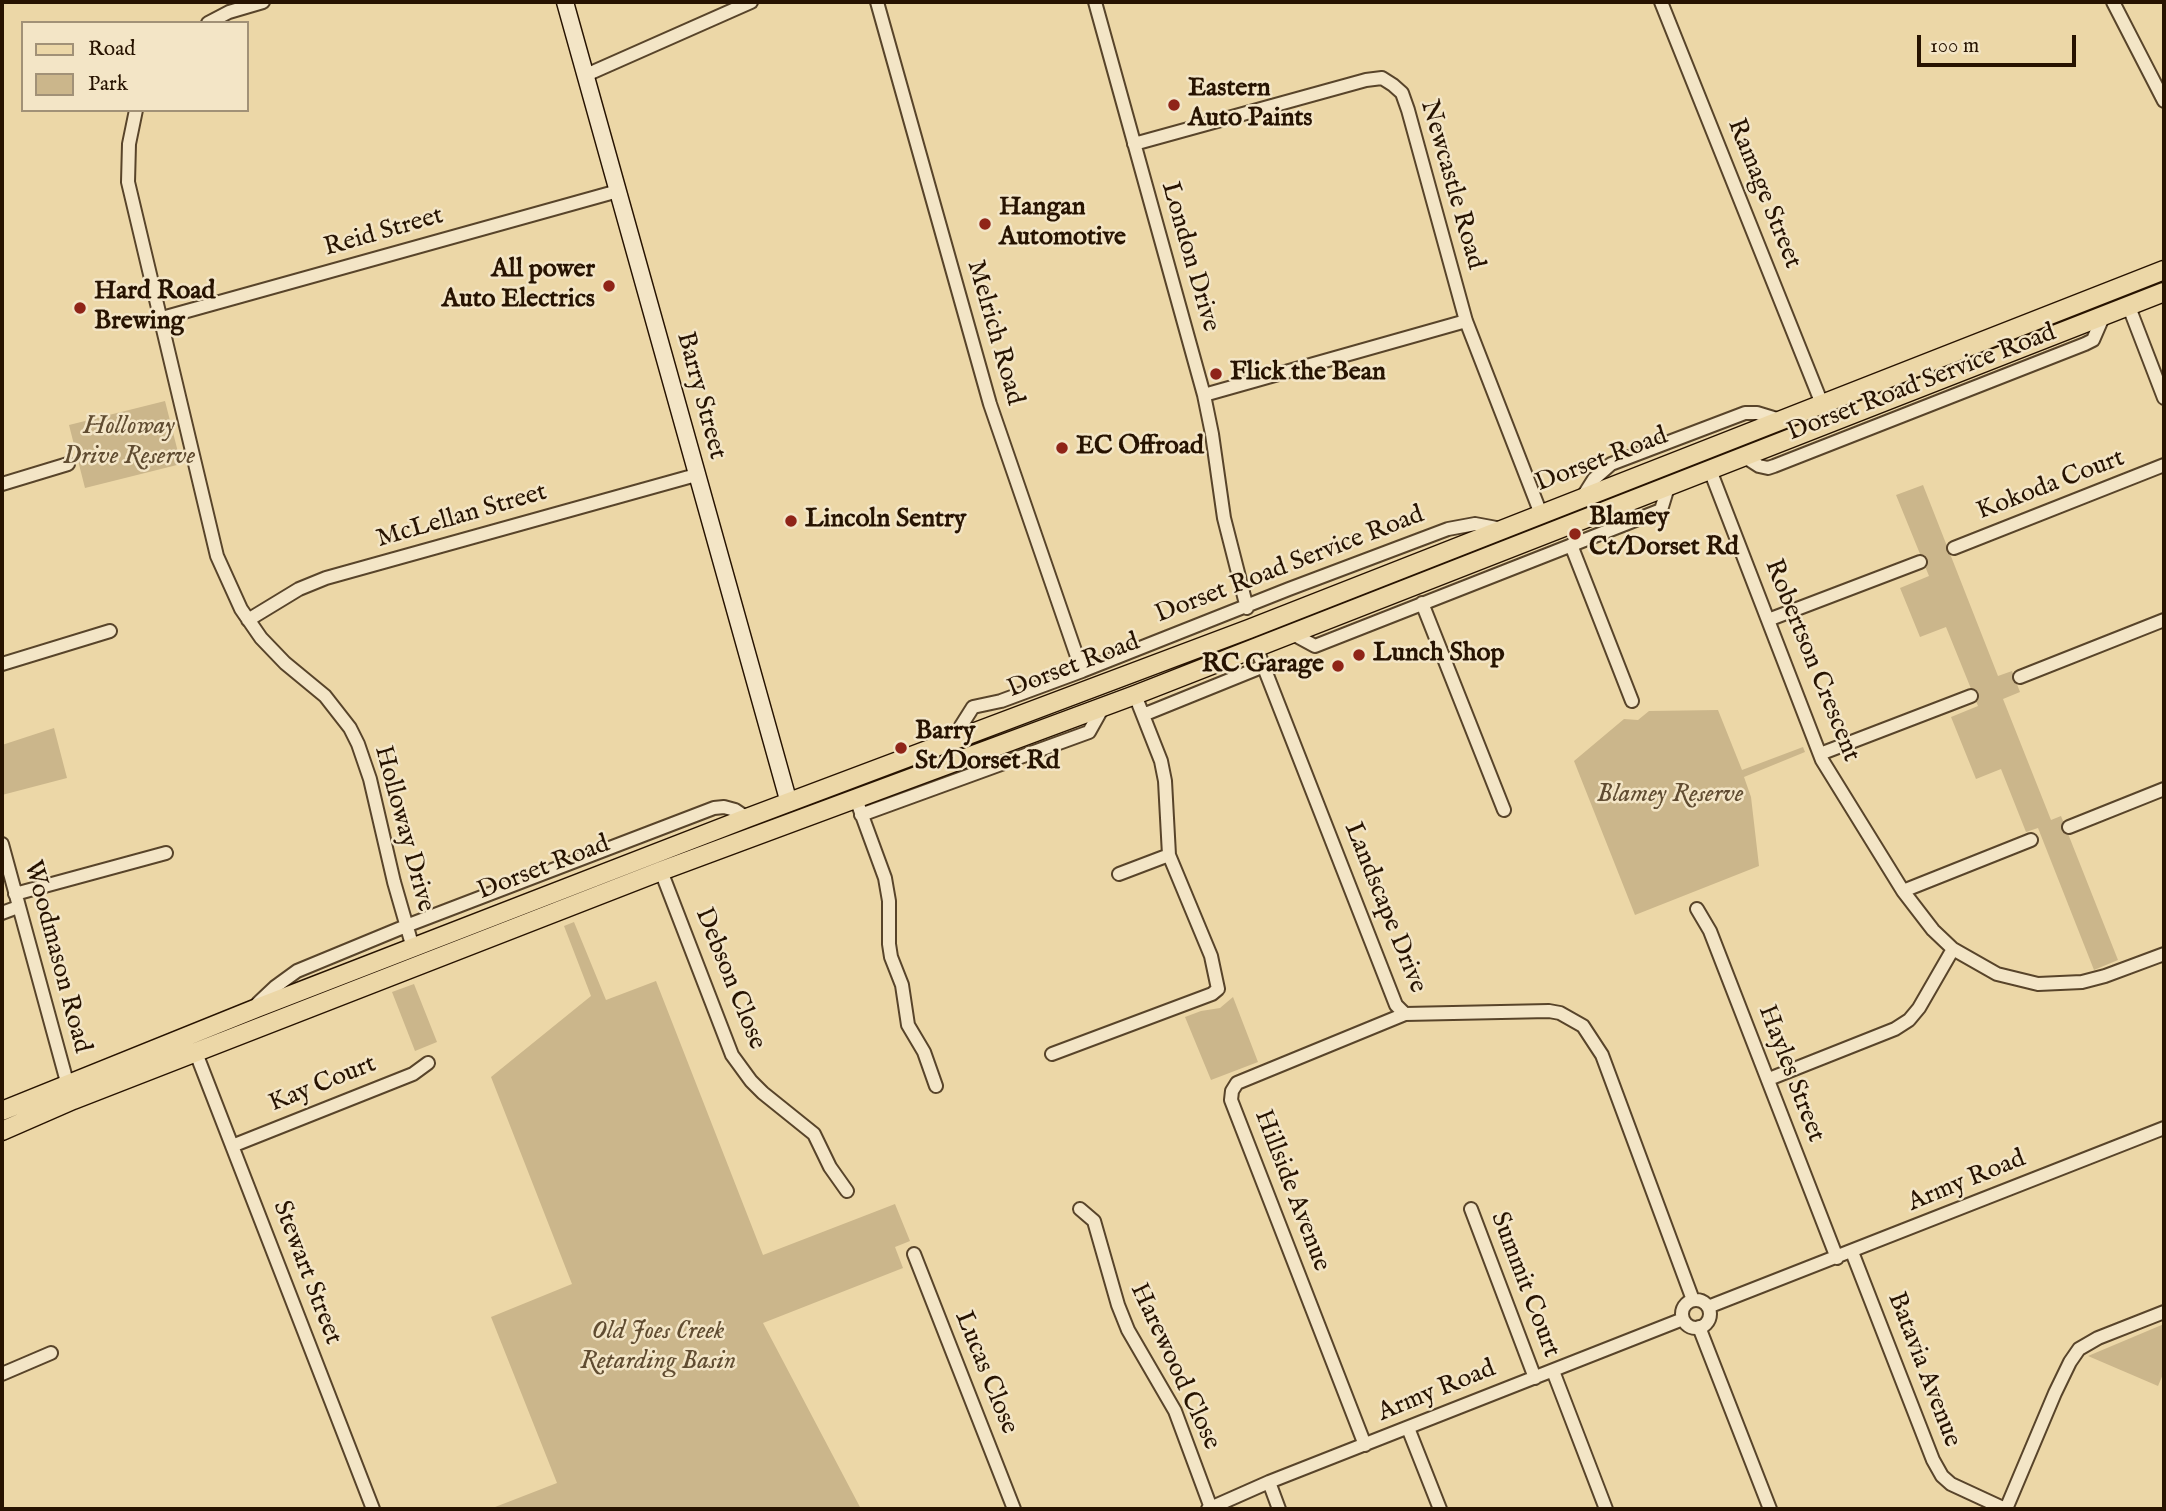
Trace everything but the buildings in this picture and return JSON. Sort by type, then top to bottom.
[{"type":"main road","name":"Barry Street","points":[[565,2],[789,803]]},
{"type":"main road","name":"Dorset Road","points":[[2,1111],[257,1007],[1248,629],[2164,270]]},
{"type":"main road","points":[[2122,287],[2129,307]]},
{"type":"main road","name":"Dorset Road","points":[[2,1131],[73,1100],[662,871],[795,822],[859,807],[973,755],[1135,695],[2164,292]]},
{"type":"main road","points":[[1957,351],[1977,365]]},
{"type":"main road","points":[[1822,404],[1830,424]]},
{"type":"main road","points":[[1702,450],[1710,470]]},
{"type":"main road","points":[[1248,629],[1256,647]]},
{"type":"main road","points":[[957,739],[973,755]]},
{"type":"main road","points":[[789,803],[795,822]]},
{"type":"main road","points":[[189,1035],[196,1053]]},
{"type":"main road","points":[[67,1083],[73,1100]]},
{"type":"street","points":[[212,21],[229,12],[263,2]]},
{"type":"street","points":[[586,75],[751,2]]},
{"type":"street","name":"Melrich Road","points":[[877,2],[990,404],[1082,671]]},
{"type":"street","name":"London Drive","points":[[1095,2],[1204,395],[1224,518],[1247,608]]},
{"type":"street","name":"Ramage Street","points":[[1661,2],[1822,404]]},
{"type":"street","points":[[2113,2],[2164,101]]},
{"type":"street","name":"Newcastle Road","points":[[1134,144],[1366,80],[1382,78],[1402,93],[1466,321],[1541,514]]},
{"type":"street","name":"Holloway Drive","points":[[136,112],[129,144],[128,182],[217,556],[248,620],[273,651],[331,703],[358,744],[370,779],[413,947]]},
{"type":"street","name":"Reid Street","points":[[162,318],[618,191]]},
{"type":"street","points":[[2129,307],[2164,398]]},
{"type":"street","name":"Dorset Road Service Road","points":[[1745,457],[1759,466],[1774,466],[2085,344],[2093,340],[2103,317]]},
{"type":"street","points":[[1204,395],[1466,321]]},
{"type":"street","name":"Dorset Road Service Road","points":[[1582,498],[1594,479],[1611,464],[1745,413],[1757,413],[1780,420]]},
{"type":"street","points":[[2,484],[68,464]]},
{"type":"street","name":"Kokoda Court","points":[[1954,548],[2164,465]]},
{"type":"street","name":"Robertson Crescent","points":[[1710,470],[1820,754],[1903,891],[1933,929],[1952,948],[1997,974],[2038,984],[2082,982],[2164,954]]},
{"type":"street","name":"McLellan Street","points":[[248,620],[299,589],[326,578],[696,475]]},
{"type":"street","points":[[1291,633],[1315,646],[1661,510],[1668,487]]},
{"type":"street","name":"Dorset Road Service Road","points":[[957,739],[961,726],[973,707],[1001,701],[1082,671],[1448,529],[1475,524],[1502,529]]},
{"type":"street","points":[[1571,545],[1632,701]]},
{"type":"street","points":[[1447,593],[1474,562]]},
{"type":"street","points":[[1768,620],[1920,562]]},
{"type":"street","points":[[1422,603],[1504,810]]},
{"type":"street","points":[[2020,677],[2164,620]]},
{"type":"street","points":[[2,664],[110,631]]},
{"type":"street","name":"Landscape Drive","points":[[1256,647],[1396,1005],[1405,1014],[1549,1011],[1560,1013],[1583,1026],[1602,1055],[1693,1300]]},
{"type":"street","points":[[1143,715],[1264,666]]},
{"type":"street","points":[[1052,1054],[1212,994],[1218,989],[1211,956],[1169,855],[1165,781],[1161,761],[1135,695]]},
{"type":"street","points":[[1820,754],[1971,696]]},
{"type":"street","points":[[936,1086],[924,1052],[908,1025],[902,985],[891,957],[889,901],[885,877],[859,807],[952,780],[1089,732],[1103,707]]},
{"type":"street","points":[[2070,827],[2164,789]]},
{"type":"street","points":[[257,1007],[275,987],[297,971],[406,926],[714,808],[735,810],[747,818]]},
{"type":"street","points":[[1903,891],[2031,840]]},
{"type":"street","name":"Woodmason Road","points":[[2,845],[67,1083]]},
{"type":"street","points":[[2,913],[17,901],[166,853]]},
{"type":"street","points":[[1119,874],[1169,855]]},
{"type":"street","name":"Debson Close","points":[[662,871],[732,1055],[763,1093],[814,1134],[830,1167],[847,1191]]},
{"type":"street","name":"Hayles Street","points":[[1697,909],[1710,931],[1769,1079],[1836,1258]]},
{"type":"street","points":[[1769,1079],[1895,1029],[1909,1020],[1919,1008],[1952,948]]},
{"type":"street","name":"Hillside Avenue","points":[[1365,1446],[1231,1100],[1237,1083],[1405,1014]]},
{"type":"street","name":"Stewart Street","points":[[196,1053],[373,1509]]},
{"type":"street","name":"Kay Court","points":[[232,1146],[413,1074],[428,1063]]},
{"type":"street","name":"Army Road","points":[[1708,1307],[2164,1128]]},
{"type":"street","name":"Harewood Close","points":[[1080,1209],[1094,1221],[1118,1305],[1128,1330],[1175,1411],[1210,1509]]},
{"type":"street","name":"Summit Court","points":[[1471,1209],[1535,1378]]},
{"type":"street","name":"Batavia Avenue","points":[[1852,1252],[1933,1460],[1942,1476],[1951,1484],[2006,1509]]},
{"type":"street","name":"Lucas Close","points":[[914,1254],[1014,1509]]},
{"type":"street","points":[[1693,1300],[1699,1300],[1708,1307],[1709,1320],[1699,1327],[1690,1326],[1683,1319],[1684,1307],[1693,1300]]},
{"type":"street","points":[[2006,1509],[2055,1393],[2079,1349],[2098,1338],[2164,1312]]},
{"type":"street","name":"Army Road","points":[[1210,1509],[1269,1482],[1683,1319]]},
{"type":"street","points":[[1699,1327],[1770,1509]]},
{"type":"street","points":[[2,1374],[51,1353]]},
{"type":"street","points":[[1553,1371],[1606,1509]]},
{"type":"street","points":[[1408,1428],[1440,1509]]},
{"type":"street","points":[[1269,1482],[1279,1509]]},
{"type":"green space","name":"Holloway Drive Reserve","points":[[165,401],[181,464],[85,488],[69,425]]},
{"type":"green space","points":[[1923,485],[1998,676],[2012,671],[2020,692],[2003,699],[2051,820],[2061,816],[2118,960],[2094,970],[2038,828],[2026,832],[2001,769],[1976,779],[1951,717],[1978,706],[1946,627],[1920,637],[1900,588],[1929,576],[1896,495]]},
{"type":"green space","name":"Blamey Reserve","points":[[1718,710],[1742,770],[1803,747],[1805,752],[1744,777],[1751,797],[1759,866],[1635,915],[1574,761],[1624,719],[1638,720],[1649,711]]},
{"type":"green space","points":[[54,728],[67,778],[2,795],[2,745]]},
{"type":"green space","name":"Old Joes Creek Retarding Basin","points":[[574,922],[606,1000],[656,981],[763,1255],[895,1204],[910,1241],[895,1247],[903,1268],[763,1323],[861,1509],[490,1509],[557,1483],[491,1317],[572,1284],[491,1077],[591,996],[564,926]]},
{"type":"green space","points":[[414,984],[437,1042],[415,1051],[392,992]]},
{"type":"green space","points":[[1233,997],[1258,1062],[1211,1080],[1185,1017],[1220,1008]]},
{"type":"green space","points":[[2164,1324],[2164,1372],[2158,1386],[2088,1356]]},
{"type":"place","name":"Eastern Auto Paints","points":[[1174,105]]},
{"type":"place","name":"Hangan Automotive","points":[[985,224]]},
{"type":"place","name":"All power Auto Electrics","points":[[609,286]]},
{"type":"place","name":"Hard Road Brewing","points":[[80,308]]},
{"type":"place","name":"Flick the Bean","points":[[1216,374]]},
{"type":"place","name":"EC Offroad","points":[[1062,448]]},
{"type":"place","name":"Lincoln Sentry","points":[[791,521]]},
{"type":"place","name":"Blamey Ct/Dorset Rd","points":[[1575,534]]},
{"type":"place","name":"Lunch Shop","points":[[1359,655]]},
{"type":"place","name":"RC Garage","points":[[1338,666]]},
{"type":"place","name":"Barry St/Dorset Rd","points":[[901,748]]}]
